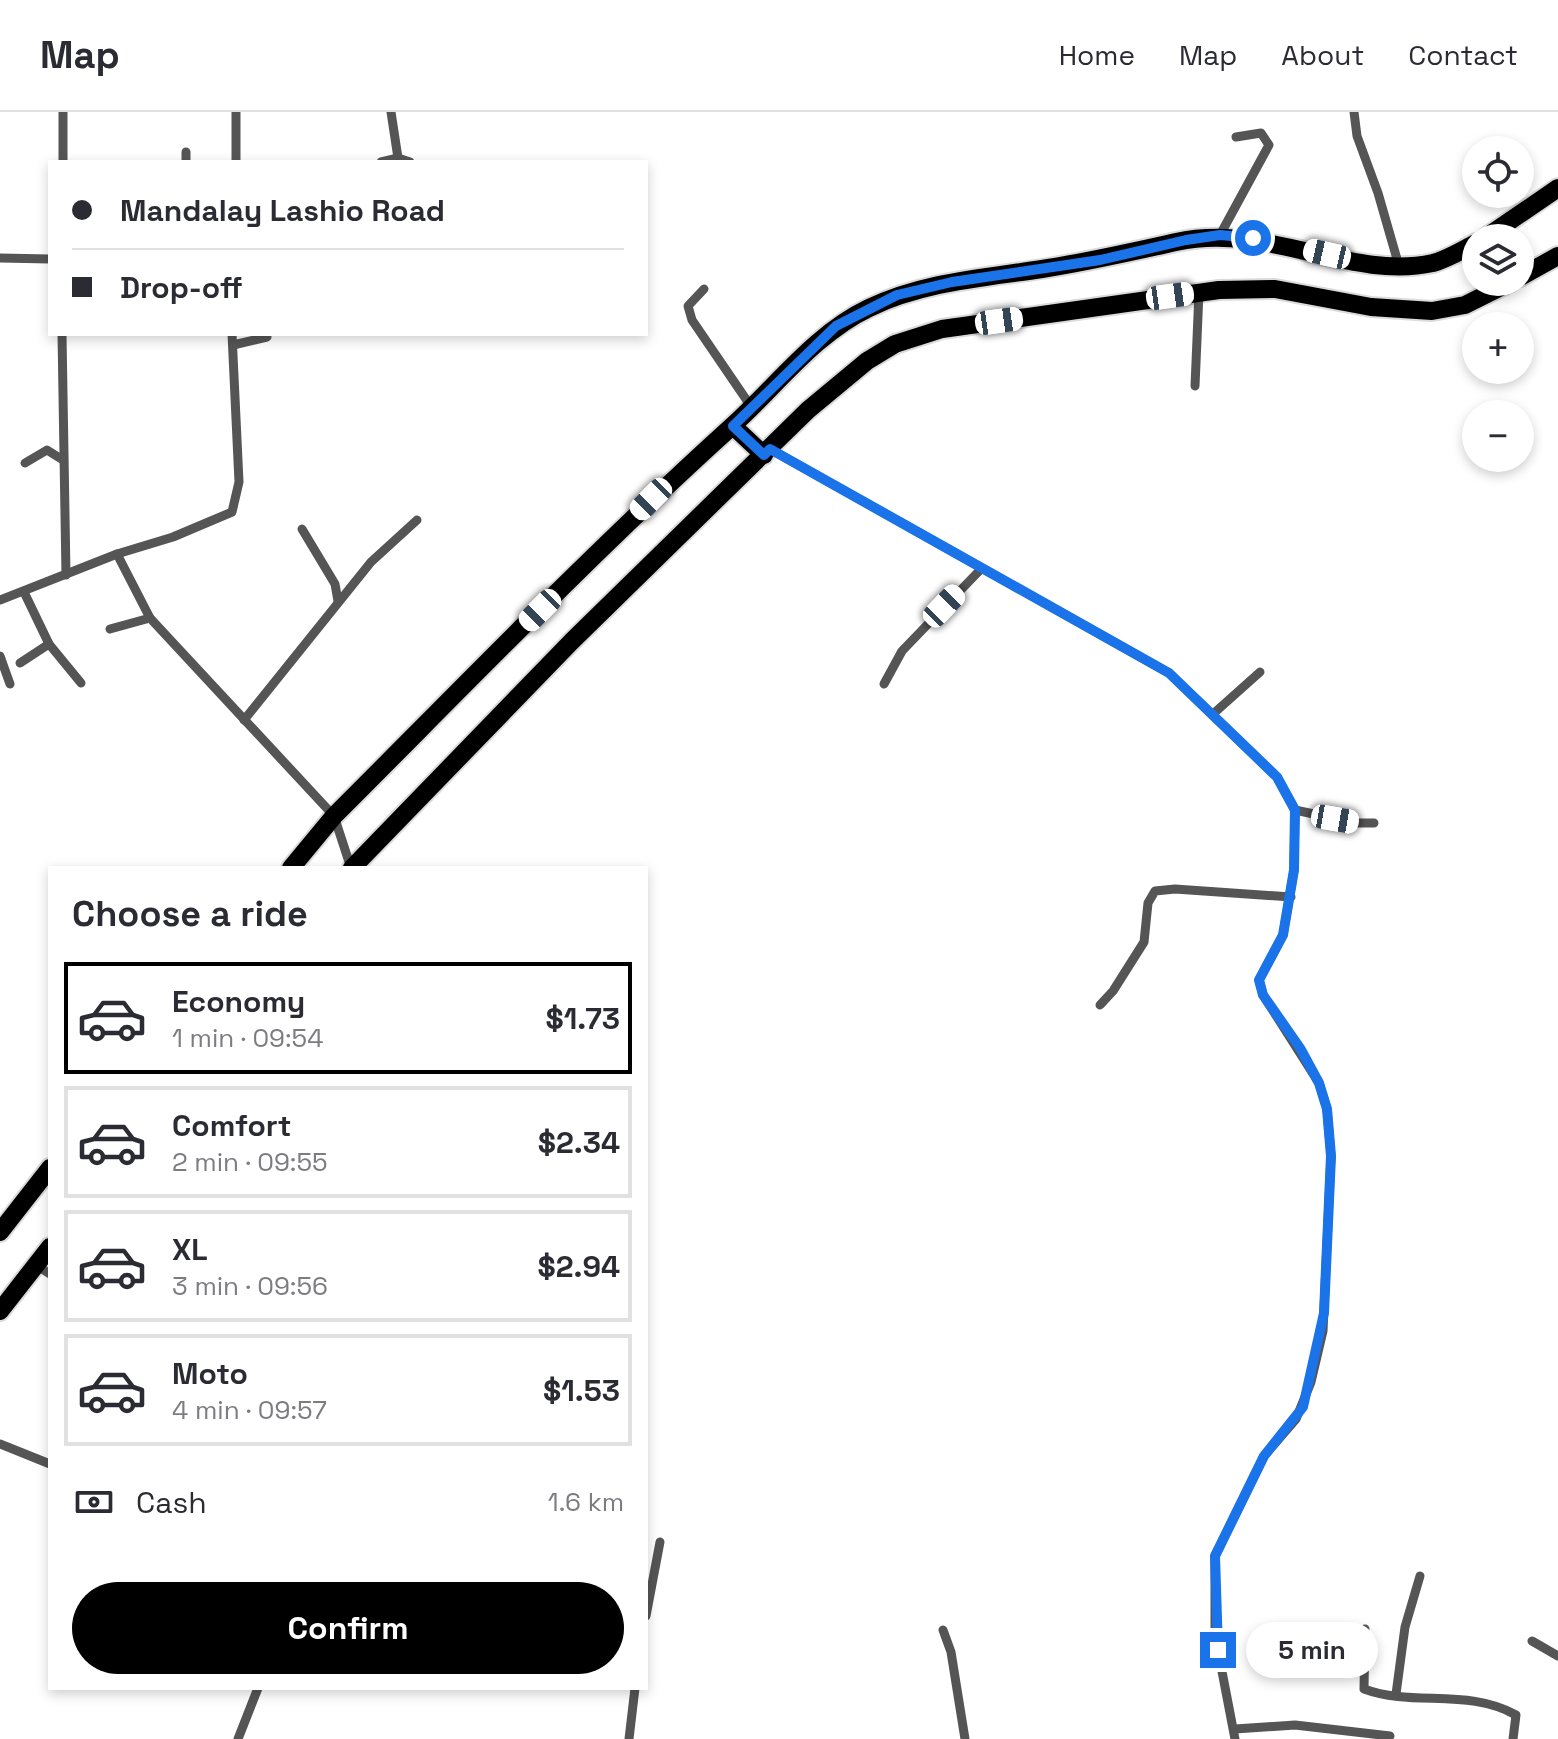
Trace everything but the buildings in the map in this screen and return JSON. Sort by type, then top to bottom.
[{"type":"highway","points":[[1505,224],[1558,188]]},
{"type":"highway","points":[[293,866],[334,816],[673,477],[733,426],[836,326],[897,295],[952,282],[1100,260],[1220,235],[1253,238],[1399,266],[1445,259],[1462,250]]},
{"type":"highway","points":[[1534,269],[1558,256]]},
{"type":"highway","points":[[354,866],[572,641],[767,452],[857,369],[895,344],[918,335],[1199,292],[1275,289],[1371,307],[1432,311],[1465,305],[1483,296]]},
{"type":"highway","points":[[733,426],[767,452]]},
{"type":"highway","points":[[0,1232],[48,1171]]},
{"type":"highway","points":[[0,1311],[43,1269]]},
{"type":"street","points":[[63,112],[63,160]]},
{"type":"street","points":[[236,112],[236,160]]},
{"type":"street","points":[[391,112],[398,158]]},
{"type":"street","points":[[1354,112],[1357,136],[1378,193],[1399,266]]},
{"type":"street","points":[[1220,235],[1266,156],[1269,145],[1261,133],[1236,137]]},
{"type":"street","points":[[390,160],[404,160]]},
{"type":"street","points":[[0,258],[48,259]]},
{"type":"street","points":[[704,289],[688,306],[692,320],[752,408]]},
{"type":"street","points":[[1195,386],[1199,292]]},
{"type":"street","points":[[62,336],[66,575]]},
{"type":"street","points":[[0,600],[117,554],[173,537],[232,512],[239,482],[232,340],[267,337]]},
{"type":"street","points":[[25,463],[39,451],[47,450],[57,452],[63,460]]},
{"type":"street","points":[[767,452],[1169,673],[1277,777],[1295,810],[1291,897],[1283,935],[1259,980],[1263,995],[1319,1083],[1327,1109],[1331,1156],[1323,1331],[1303,1407],[1264,1456],[1215,1556],[1215,1635],[1235,1734],[1295,1725],[1390,1736]]},
{"type":"street","points":[[244,720],[371,562],[417,520]]},
{"type":"street","points":[[302,529],[335,584],[338,601]]},
{"type":"street","points":[[117,554],[150,618],[334,816],[351,866]]},
{"type":"street","points":[[884,684],[902,651],[981,569]]},
{"type":"street","points":[[24,592],[49,644],[81,683]]},
{"type":"street","points":[[110,629],[150,618]]},
{"type":"street","points":[[20,663],[49,644]]},
{"type":"street","points":[[0,656],[10,684]]},
{"type":"street","points":[[1213,714],[1260,672]]},
{"type":"street","points":[[1295,810],[1356,823],[1374,823]]},
{"type":"street","points":[[1100,1005],[1113,991],[1144,942],[1148,903],[1155,891],[1291,897]]},
{"type":"street","points":[[0,1444],[48,1463]]},
{"type":"street","points":[[648,1605],[660,1542]]},
{"type":"street","points":[[1396,1694],[1405,1627],[1420,1576]]},
{"type":"street","points":[[1365,1629],[1364,1689],[1460,1699],[1501,1708],[1516,1715],[1513,1739]]},
{"type":"street","points":[[943,1630],[951,1652],[965,1739]]},
{"type":"street","points":[[1532,1641],[1558,1656]]},
{"type":"street","points":[[238,1739],[257,1690]]},
{"type":"street","points":[[629,1739],[635,1690]]},
{"type":"route","points":[[1218,1650],[1214,1616],[1215,1556],[1221,1538],[1264,1456],[1303,1407],[1323,1331],[1331,1156],[1327,1109],[1319,1083],[1300,1048],[1263,995],[1259,980],[1283,935],[1291,903],[1295,810],[1277,777],[1169,673],[770,449],[764,455],[733,426],[836,326],[897,295],[952,282],[1100,260],[1186,240],[1220,235],[1253,238]]}]
